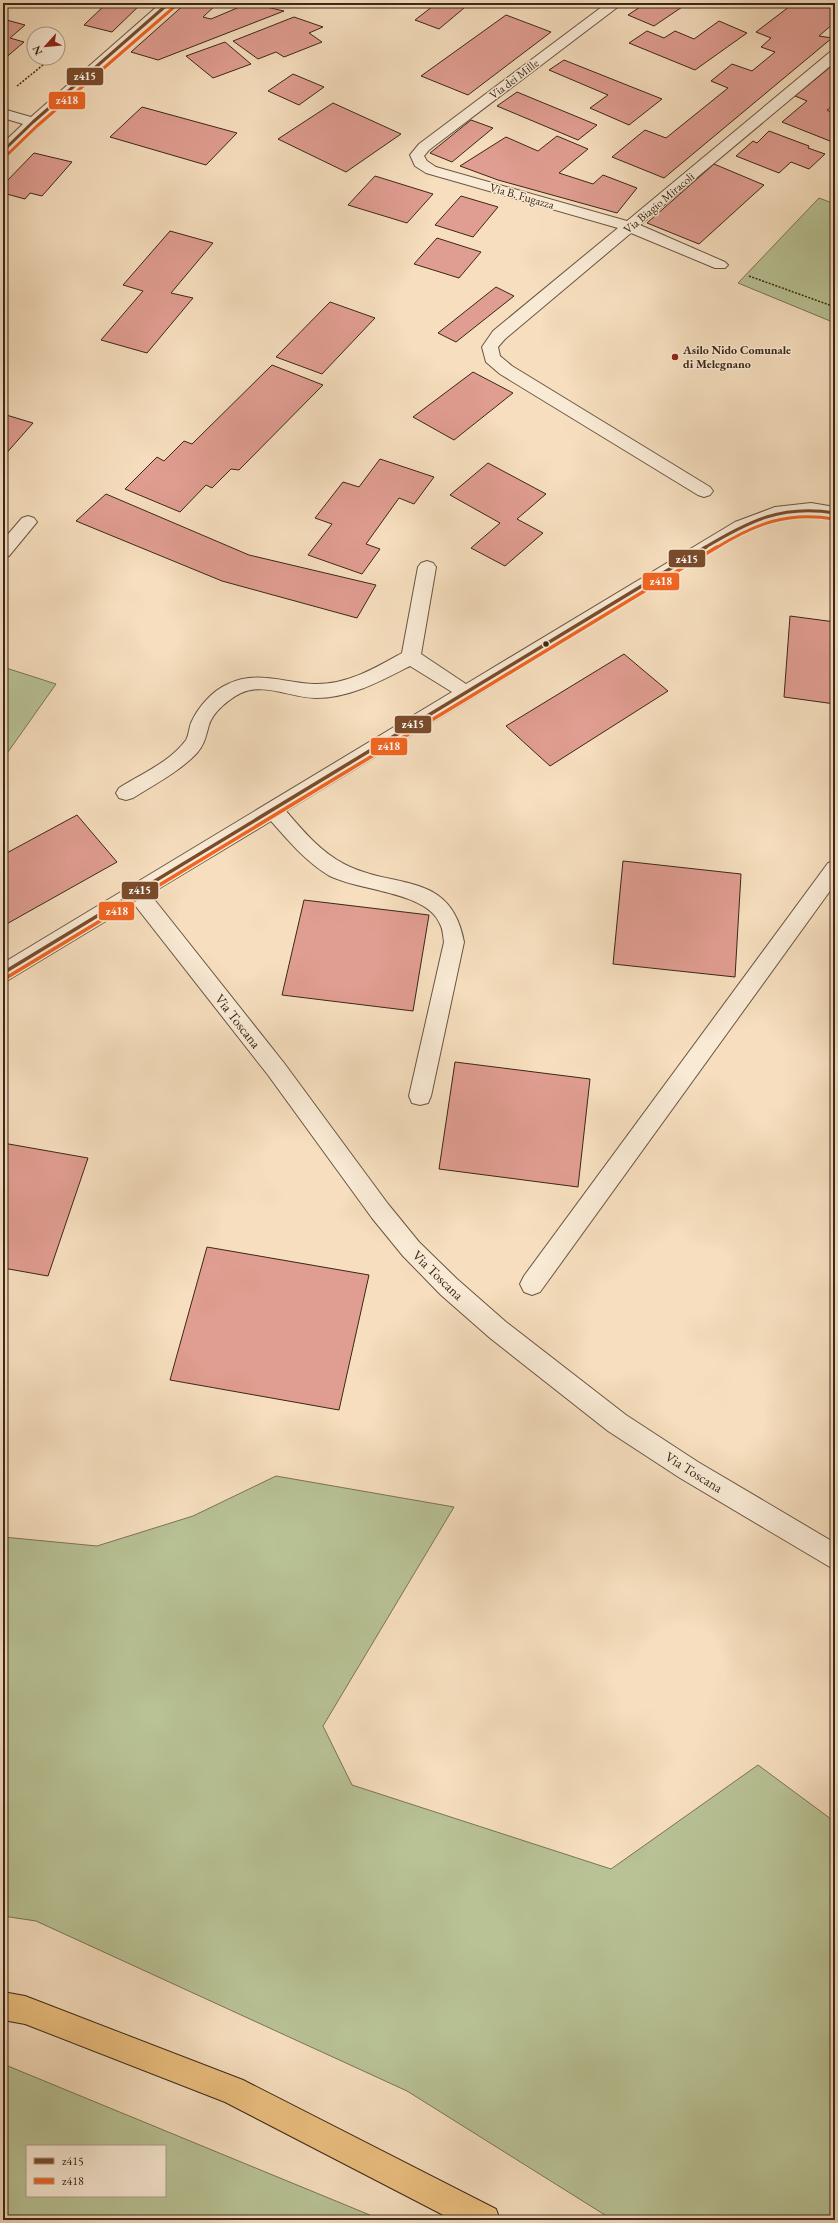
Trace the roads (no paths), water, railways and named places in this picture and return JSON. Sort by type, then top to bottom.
[{"type":"main road","points":[[3,2006],[25,2010],[233,2090],[485,2220]]},
{"type":"street","points":[[3,151],[33,122],[169,3]]},
{"type":"street","name":"Via dei Mille","points":[[417,159],[417,155],[424,147],[616,3]]},
{"type":"street","name":"Via Biagio Miracoli","points":[[704,491],[506,370],[498,364],[490,353],[490,347],[499,335],[631,227],[835,55]]},
{"type":"street","points":[[3,113],[33,122]]},
{"type":"street","name":"Via B. Fugazza","points":[[417,159],[421,164],[431,170],[631,227],[720,265]]},
{"type":"street","points":[[3,973],[741,526],[763,516],[787,510],[811,509],[835,513]]},
{"type":"street","points":[[3,552],[28,522]]},
{"type":"street","points":[[411,658],[426,567]]},
{"type":"street","points":[[411,658],[465,692]]},
{"type":"street","points":[[126,794],[185,754],[198,738],[203,718],[226,693],[249,684],[260,682],[314,691],[346,688],[362,683],[411,658]]},
{"type":"street","points":[[273,810],[312,852],[330,866],[351,877],[425,896],[441,907],[450,920],[454,931],[454,942],[420,1096]]},
{"type":"street","points":[[532,1284],[835,869]]},
{"type":"street","name":"Via Toscana","points":[[136,892],[276,1069],[380,1211],[411,1249],[449,1287],[498,1330],[612,1419],[654,1447],[835,1557]]},
{"type":"place","name":"Asilo Nido Comunale di Melegnano","points":[[675,357]]}]
